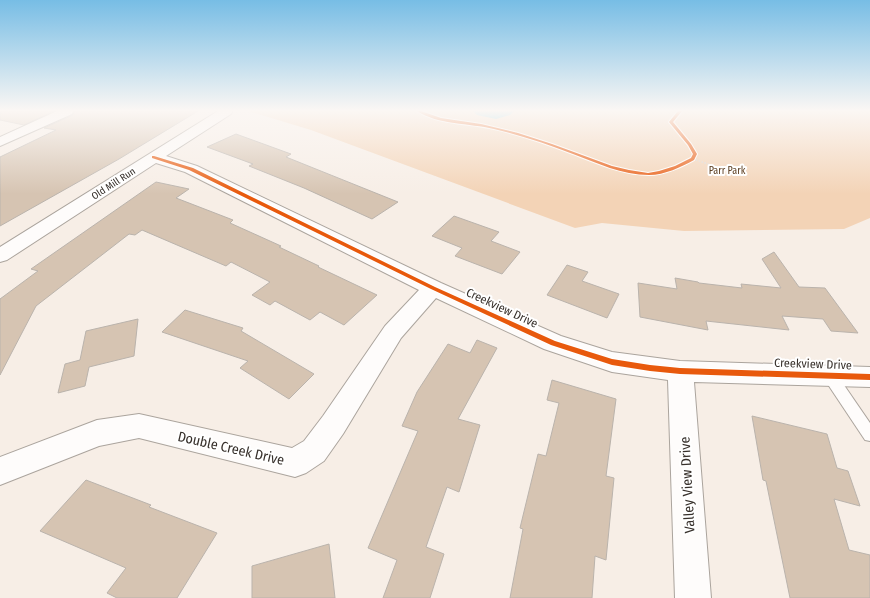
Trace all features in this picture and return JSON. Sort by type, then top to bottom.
[{"type":"street","name":"Old Mill Run","points":[[0,256],[182,139]]},
{"type":"street","name":"Creekview Drive","points":[[153,157],[191,168],[432,288],[552,343],[612,362],[680,371],[870,377]]},
{"type":"street","name":"Double Creek Drive","points":[[0,471],[97,433],[139,426],[295,463],[314,451],[333,425],[393,332],[432,288]]},
{"type":"street","name":"Valley View Drive","points":[[680,371],[693,598]]},
{"type":"lane","points":[[830,376],[870,435]]},
{"type":"path","points":[[687,162],[694,156],[735,173]]},
{"type":"green space","name":"Parr Park","points":[[335,139],[870,139],[870,218],[844,229],[684,231],[602,223],[575,228]]},
{"type":"building","points":[[38,139],[152,139],[0,226],[0,157]]},
{"type":"building","points":[[225,139],[249,139],[291,154],[286,157],[398,202],[372,219],[304,188],[249,166],[253,164],[207,147]]},
{"type":"building","points":[[156,182],[189,189],[176,198],[233,220],[230,223],[281,246],[279,247],[377,295],[344,325],[320,312],[310,320],[275,301],[270,305],[252,295],[270,282],[231,262],[226,266],[142,230],[135,235],[129,234],[36,306],[0,375],[0,299],[38,271],[31,269]]},
{"type":"building","points":[[454,216],[499,232],[491,241],[520,252],[502,274],[455,256],[462,248],[432,236]]},
{"type":"building","points":[[774,252],[799,287],[825,288],[858,333],[831,331],[823,319],[782,316],[789,330],[706,321],[708,330],[640,317],[638,283],[677,289],[675,278],[699,283],[742,288],[741,284],[781,288],[762,259]]},
{"type":"building","points":[[567,265],[588,272],[582,281],[619,294],[607,318],[547,295]]},
{"type":"building","points":[[185,310],[243,328],[241,331],[314,374],[289,399],[240,368],[248,361],[162,332]]},
{"type":"building","points":[[138,319],[134,356],[89,367],[85,386],[58,393],[65,364],[80,360],[86,331]]},
{"type":"building","points":[[477,340],[497,348],[458,419],[480,425],[459,492],[447,487],[426,547],[444,554],[430,598],[383,598],[397,560],[368,548],[418,431],[402,426],[417,392],[448,344],[470,353]]},
{"type":"building","points":[[552,380],[616,399],[606,476],[614,478],[606,560],[595,556],[592,598],[510,598],[523,529],[520,528],[538,454],[546,456],[559,403],[547,400]]},
{"type":"building","points":[[752,416],[827,434],[837,468],[848,471],[860,506],[834,499],[849,550],[870,555],[870,598],[790,598],[766,481],[763,480]]},
{"type":"building","points":[[86,480],[151,505],[149,507],[217,533],[177,598],[117,598],[107,593],[126,568],[40,531]]},
{"type":"building","points":[[329,544],[335,598],[252,598],[252,566]]},
{"type":"cycle path","points":[[533,139],[629,172],[648,174],[665,171],[693,159],[695,154],[685,139]]},
{"type":"cycle path","points":[[153,157],[191,169],[433,288],[553,343],[612,362],[680,371],[870,377]]}]
